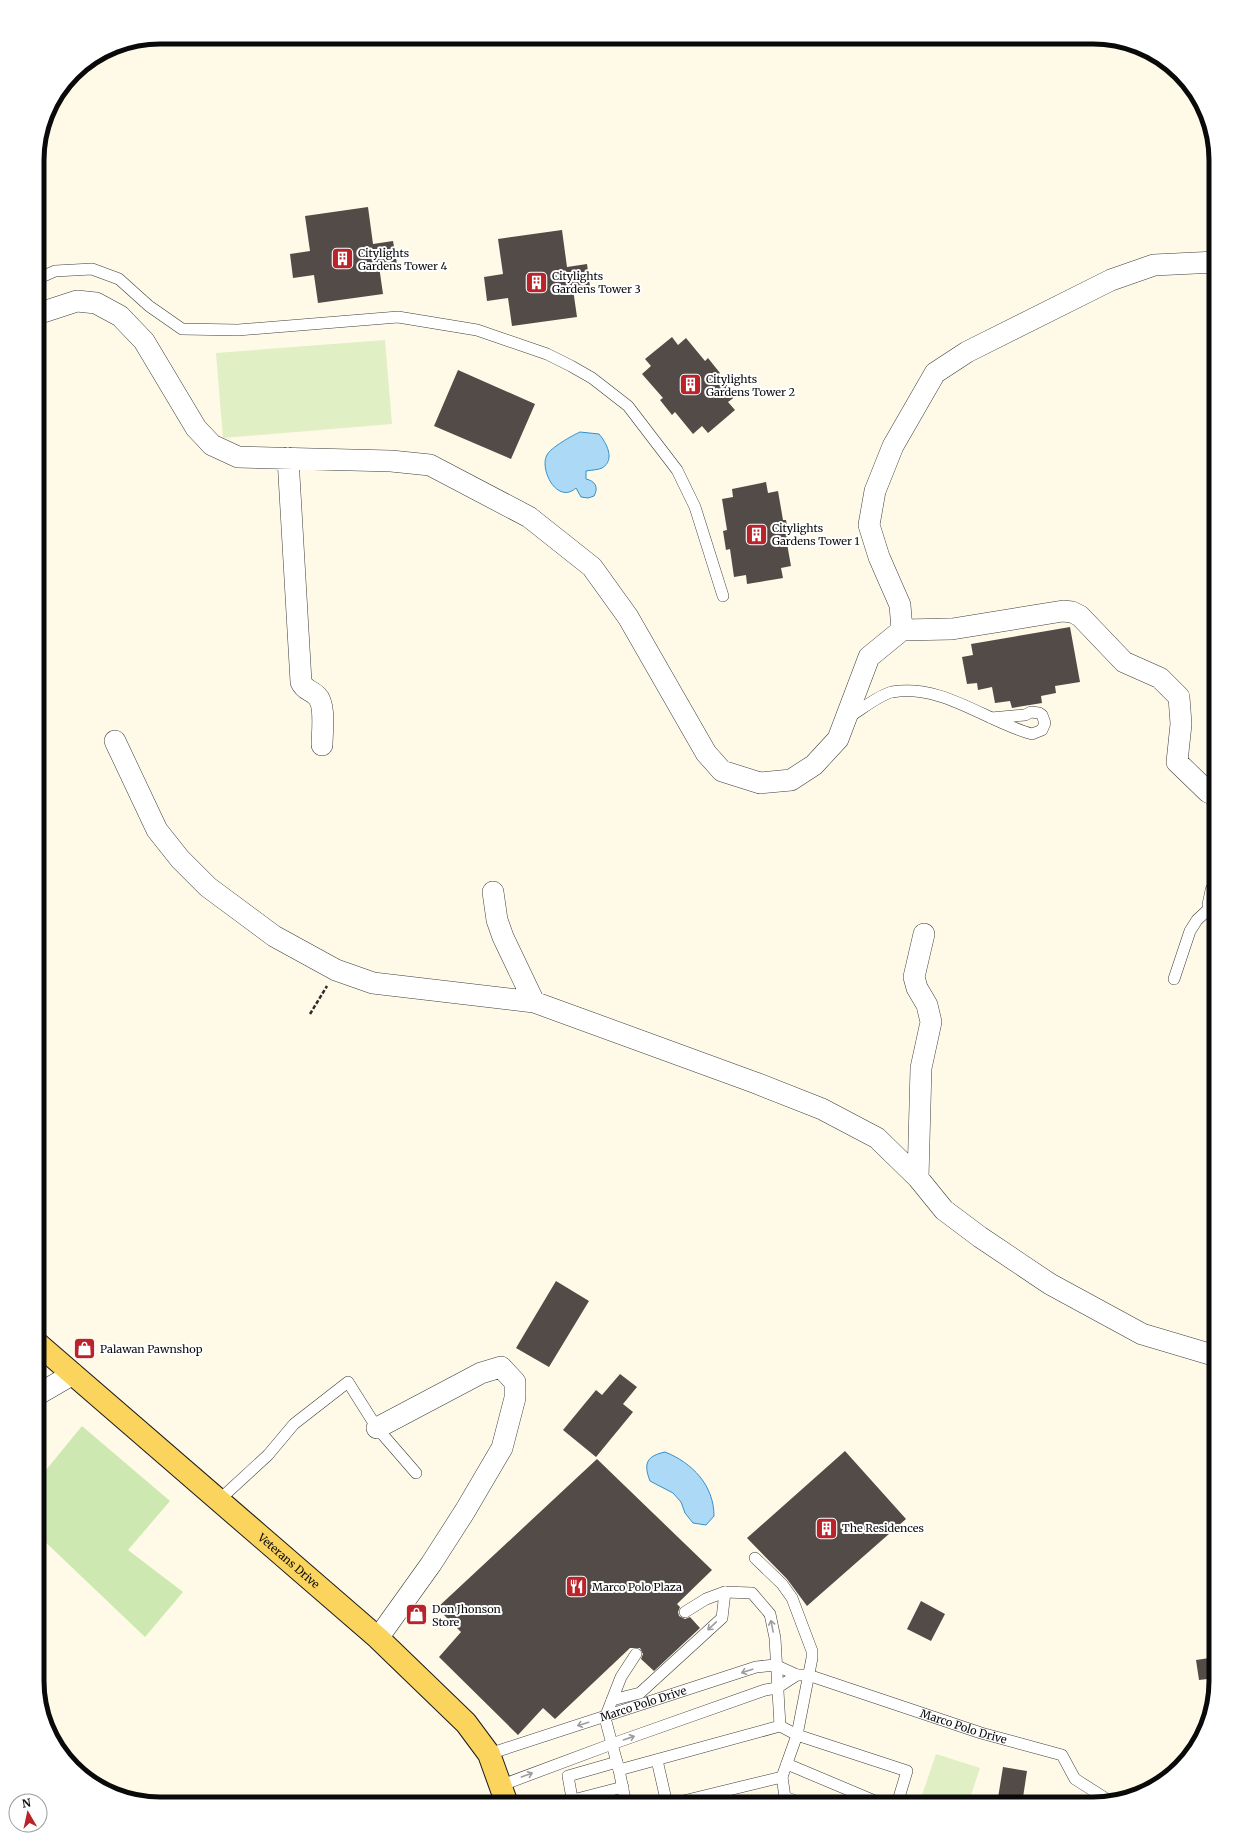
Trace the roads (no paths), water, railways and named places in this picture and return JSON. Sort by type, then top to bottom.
[{"type":"main road","name":"Veterans Drive","points":[[44,1349],[378,1638],[466,1723],[489,1754],[504,1794]]},
{"type":"street","points":[[902,630],[900,605],[879,557],[869,525],[875,491],[893,446],[935,373],[968,352],[1111,280],[1154,265],[1209,262]]},
{"type":"street","points":[[44,312],[77,301],[96,304],[120,316],[144,341],[196,428],[212,445],[238,457],[391,461],[430,465],[529,517],[592,567],[628,617],[706,753],[722,771],[760,783],[791,780],[814,765],[838,738],[869,657],[902,630],[952,629],[1063,611],[1072,612],[1080,616],[1124,662],[1160,678],[1179,697],[1181,724],[1178,762],[1209,789]]},
{"type":"street","points":[[288,458],[301,682],[303,688],[312,692],[322,703],[322,745]]},
{"type":"street","points":[[115,741],[157,830],[180,859],[208,887],[274,936],[336,970],[373,983],[534,1002],[756,1083],[822,1110],[877,1138],[918,1178],[944,1210],[980,1237],[1050,1284],[1142,1334],[1209,1354]]},
{"type":"street","points":[[493,892],[497,920],[503,937],[534,1002]]},
{"type":"street","points":[[918,1178],[921,1068],[931,1022],[927,1005],[917,988],[914,977],[924,934]]},
{"type":"street","points":[[377,1428],[481,1373],[501,1367],[515,1382],[515,1398],[502,1448],[465,1511],[431,1564],[378,1638]]},
{"type":"street","points":[[44,1392],[73,1374]]},
{"type":"lane","points":[[44,276],[55,271],[92,269],[119,279],[149,306],[182,328],[238,330],[398,317],[477,330],[547,354],[592,378],[628,406],[677,470],[695,507],[723,596]]},
{"type":"lane","points":[[844,719],[892,692],[928,692],[991,718],[1032,734],[1039,733],[1042,730],[1044,723],[1044,719],[1039,713],[1031,712],[1025,715],[991,718]]},
{"type":"lane","points":[[1025,715],[1022,722],[1023,729],[1026,732]]},
{"type":"lane","points":[[1174,979],[1190,931],[1197,920],[1209,908]]},
{"type":"lane","points":[[218,1501],[268,1455],[294,1424],[348,1382],[377,1428],[416,1474]]},
{"type":"lane","points":[[755,1558],[782,1584],[792,1598],[812,1651],[812,1658],[802,1675],[798,1734],[782,1777],[786,1797]]},
{"type":"lane","points":[[612,1700],[640,1693],[722,1618],[725,1592]]},
{"type":"lane","points":[[685,1612],[706,1599],[725,1592],[752,1593],[770,1614],[775,1638],[775,1665],[780,1726]]},
{"type":"lane","points":[[625,1797],[605,1718],[621,1677],[636,1654]]},
{"type":"lane","name":"Marco Polo Drive","points":[[489,1754],[605,1718],[756,1667],[775,1665],[981,1733],[1062,1754],[1075,1779],[1102,1796]]},
{"type":"lane","points":[[504,1794],[612,1744],[765,1690],[777,1688],[802,1675]]},
{"type":"lane","points":[[572,1797],[568,1776],[657,1760],[780,1726],[798,1734],[907,1771],[899,1797]]},
{"type":"lane","points":[[657,1760],[665,1797]]},
{"type":"lane","points":[[787,1764],[865,1797]]},
{"type":"lane","points":[[700,1797],[782,1777]]},
{"type":"lane","points":[[590,1797],[623,1787]]},
{"type":"water","points":[[580,432],[599,434],[607,446],[609,456],[606,465],[602,468],[586,471],[586,479],[592,481],[596,487],[594,496],[588,498],[581,497],[576,488],[569,492],[562,492],[556,489],[551,483],[545,468],[545,461],[549,452],[562,442]]},
{"type":"water","points":[[665,1452],[684,1462],[693,1469],[706,1485],[713,1505],[714,1516],[706,1525],[693,1523],[685,1513],[681,1502],[673,1493],[650,1481],[647,1469],[648,1461],[650,1458]]},
{"type":"place","name":"Citylights Gardens Tower 4","points":[[343,259]]},
{"type":"place","name":"Citylights Gardens Tower 3","points":[[537,282]]},
{"type":"place","name":"Citylights Gardens Tower 2","points":[[690,385]]},
{"type":"place","name":"Citylights Gardens Tower 1","points":[[756,534]]},
{"type":"place","name":"Palawan Pawnshop","points":[[84,1349]]},
{"type":"place","name":"The Residences","points":[[826,1528]]},
{"type":"place","name":"Marco Polo Plaza","points":[[577,1587]]},
{"type":"place","name":"Don Jhonson Store","points":[[417,1615]]}]
